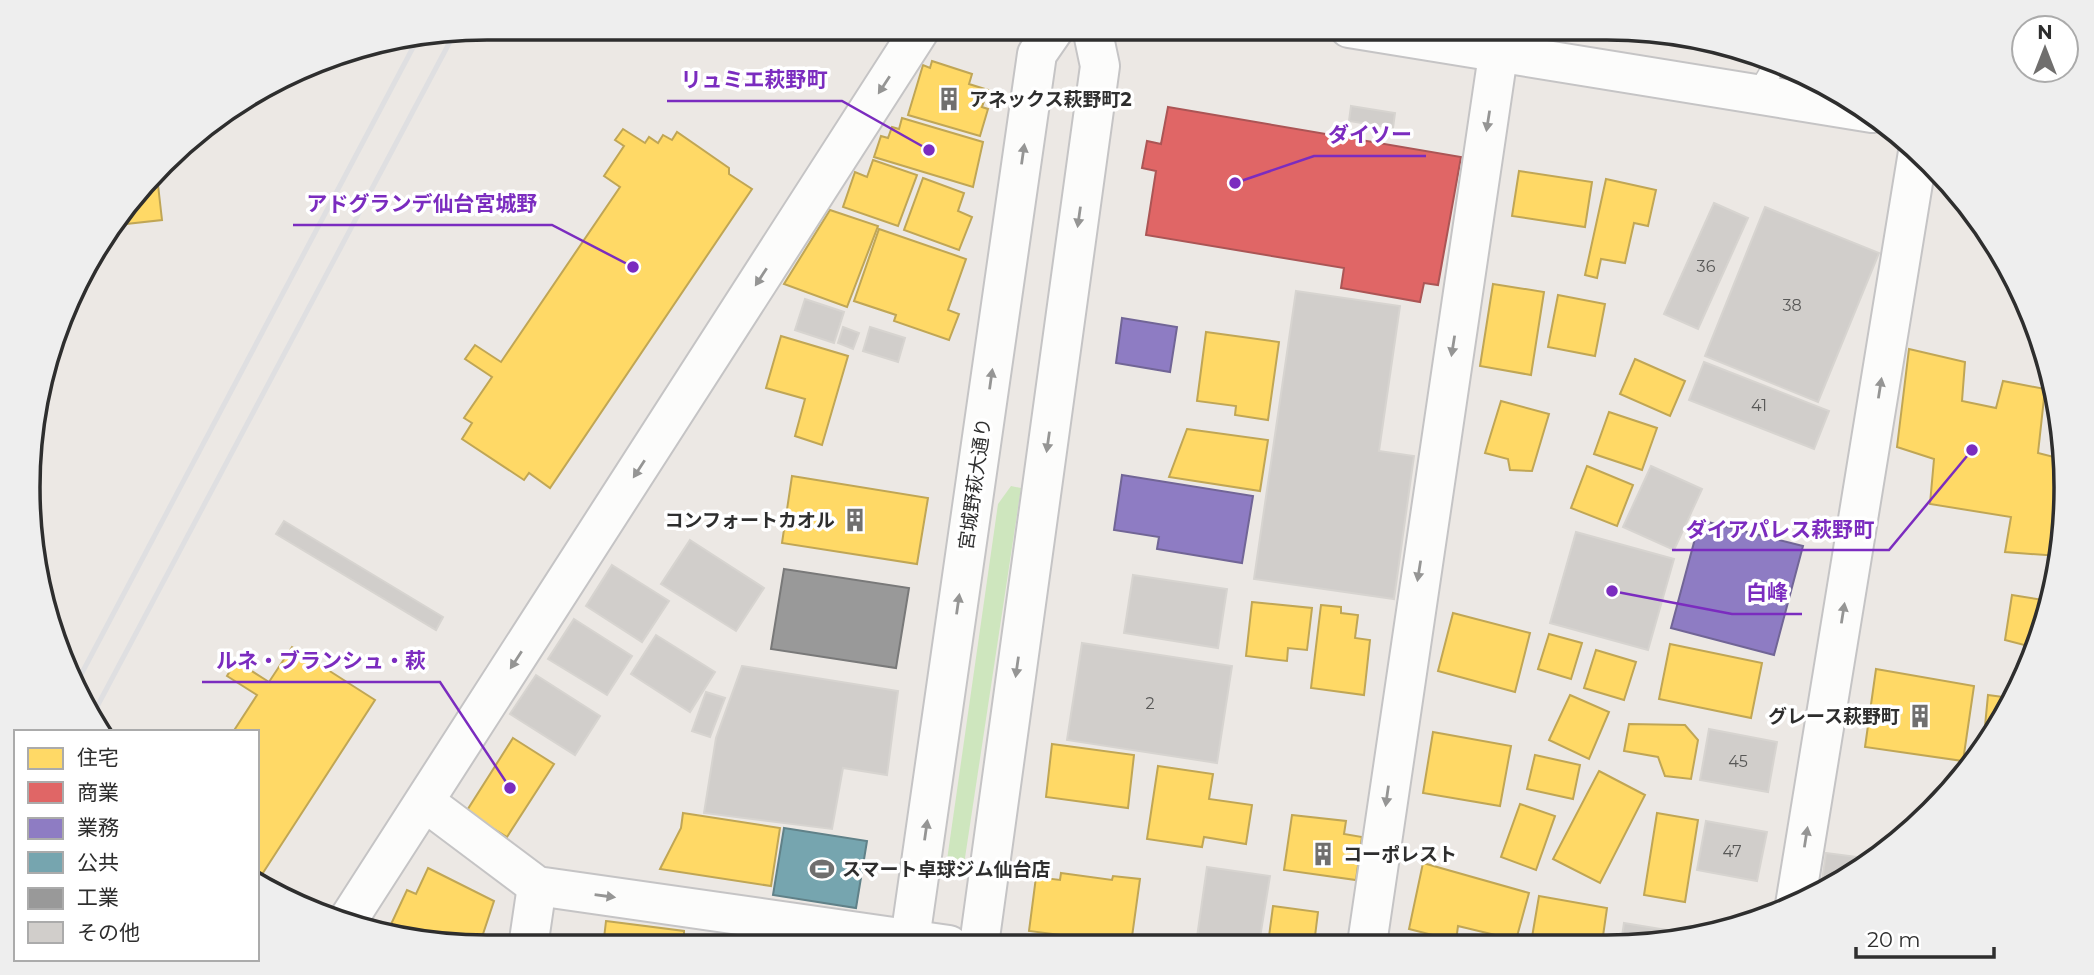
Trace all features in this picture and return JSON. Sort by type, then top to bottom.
[{"type":"street","points":[[352,914],[913,40]]},
{"type":"street","name":"宮城野萩大通り","points":[[910,935],[1037,54],[1047,40]]},
{"type":"street","points":[[980,935],[1100,66],[1095,40]]},
{"type":"street","points":[[1368,935],[1500,41],[1758,95],[1843,109]]},
{"type":"street","points":[[1797,892],[1916,165]]},
{"type":"street","points":[[425,802],[537,886],[857,935]]},
{"type":"street","points":[[530,935],[537,886]]},
{"type":"lane","points":[[1758,95],[1771,72]]},
{"type":"green space","points":[[1011,486],[1021,488],[963,871],[958,877],[952,877],[946,867],[998,504]]},
{"type":"building: 住宅","name":"アネックス萩野町2","points":[[932,61],[972,74],[969,84],[988,90],[982,107],[988,109],[980,136],[908,115],[923,65],[930,68]]},
{"type":"building: 住宅","points":[[902,118],[983,142],[973,187],[874,157],[881,136],[888,138],[892,127],[899,129]]},
{"type":"building: 住宅","points":[[623,129],[645,143],[649,137],[658,143],[663,135],[672,140],[677,132],[729,168],[729,174],[752,189],[550,488],[529,473],[524,480],[462,439],[472,423],[464,418],[492,377],[465,359],[475,345],[501,362],[620,187],[604,176],[624,146],[615,140]]},
{"type":"building: 住宅","points":[[873,160],[917,175],[898,226],[843,207],[855,172],[867,177]]},
{"type":"building: 住宅","points":[[1519,171],[1592,182],[1585,227],[1512,216]]},
{"type":"building: 住宅","points":[[923,178],[964,193],[958,211],[972,217],[959,250],[904,230]]},
{"type":"building: 住宅","points":[[1606,179],[1656,190],[1648,226],[1634,223],[1625,263],[1601,259],[1597,278],[1585,275]]},
{"type":"building: 住宅","points":[[158,185],[162,220],[127,224]]},
{"type":"building: 住宅","points":[[830,210],[878,226],[847,307],[784,284]]},
{"type":"building: 住宅","points":[[879,229],[966,259],[948,310],[959,314],[949,340],[894,321],[896,315],[854,301]]},
{"type":"building: 住宅","points":[[1493,284],[1544,292],[1531,375],[1480,366]]},
{"type":"building: 住宅","points":[[1558,295],[1605,304],[1595,356],[1548,347]]},
{"type":"building: 住宅","points":[[1206,332],[1279,342],[1268,420],[1235,415],[1236,406],[1197,401]]},
{"type":"building: 住宅","points":[[781,336],[848,356],[822,445],[795,436],[805,399],[766,388]]},
{"type":"building: 住宅","points":[[1909,349],[1965,362],[1962,401],[1996,408],[2003,381],[2043,389],[2044,396],[2038,453],[2053,458],[2053,517],[2048,555],[2005,552],[2011,517],[1930,504],[1934,459],[1897,447]]},
{"type":"building: 住宅","points":[[1635,359],[1685,381],[1670,416],[1620,394]]},
{"type":"building: 住宅","points":[[1501,401],[1549,414],[1532,471],[1510,470],[1508,459],[1485,453]]},
{"type":"building: 住宅","points":[[1609,412],[1657,428],[1642,470],[1594,454]]},
{"type":"building: 住宅","points":[[1187,429],[1268,440],[1260,491],[1169,477]]},
{"type":"building: 住宅","points":[[1587,466],[1633,485],[1617,526],[1571,508]]},
{"type":"building: 住宅","name":"コンフォートカオル","points":[[792,476],[928,498],[917,564],[782,543]]},
{"type":"building: 住宅","points":[[2012,595],[2040,599],[2025,645],[2005,640]]},
{"type":"building: 住宅","points":[[1252,602],[1312,608],[1307,650],[1288,648],[1287,661],[1246,656]]},
{"type":"building: 住宅","points":[[1321,605],[1341,607],[1341,613],[1358,615],[1355,638],[1370,640],[1364,695],[1311,688]]},
{"type":"building: 住宅","points":[[1453,613],[1530,633],[1515,692],[1438,671]]},
{"type":"building: 住宅","points":[[1549,634],[1582,643],[1571,679],[1538,669]]},
{"type":"building: 住宅","points":[[1670,644],[1762,663],[1751,718],[1659,699]]},
{"type":"building: 住宅","points":[[292,647],[375,700],[262,874],[259,872],[259,730],[234,730],[257,695],[227,676],[236,661],[269,682]]},
{"type":"building: 住宅","points":[[1596,650],[1636,662],[1624,700],[1584,688]]},
{"type":"building: 住宅","name":"グレース萩野町","points":[[1876,669],[1974,686],[1964,756],[1960,761],[1865,747]]},
{"type":"building: 住宅","points":[[1570,695],[1609,712],[1589,759],[1549,740]]},
{"type":"building: 住宅","points":[[1988,695],[2002,697],[1994,711],[1985,725]]},
{"type":"building: 住宅","points":[[1629,724],[1685,725],[1698,740],[1691,779],[1665,776],[1658,757],[1624,751]]},
{"type":"building: 住宅","points":[[1433,732],[1511,746],[1500,806],[1423,793]]},
{"type":"building: 住宅","points":[[513,738],[554,764],[507,837],[466,812]]},
{"type":"building: 住宅","points":[[1052,744],[1134,755],[1128,808],[1046,797]]},
{"type":"building: 住宅","points":[[1535,755],[1580,765],[1573,799],[1527,789]]},
{"type":"building: 住宅","points":[[1158,766],[1213,774],[1209,799],[1252,805],[1246,844],[1204,837],[1202,847],[1147,839]]},
{"type":"building: 住宅","points":[[1599,771],[1645,795],[1600,883],[1553,859]]},
{"type":"building: 住宅","points":[[1520,804],[1555,816],[1536,870],[1501,857]]},
{"type":"building: 住宅","points":[[683,813],[780,828],[771,886],[660,869],[681,828]]},
{"type":"building: 住宅","points":[[1657,813],[1698,820],[1685,902],[1644,895]]},
{"type":"building: 住宅","name":"コーポレスト","points":[[1292,815],[1346,821],[1344,834],[1362,837],[1356,880],[1284,870]]},
{"type":"building: 住宅","points":[[1423,863],[1529,893],[1517,935],[1495,935],[1458,926],[1457,935],[1432,935],[1409,929]]},
{"type":"building: 住宅","points":[[428,868],[494,901],[483,935],[429,931],[391,924],[407,890],[416,894]]},
{"type":"building: 住宅","points":[[1061,873],[1112,880],[1113,876],[1140,879],[1132,935],[1060,935],[1029,931],[1036,877],[1060,880]]},
{"type":"building: 住宅","points":[[1539,896],[1607,908],[1603,935],[1532,935]]},
{"type":"building: 住宅","points":[[1273,906],[1318,912],[1315,935],[1269,935]]},
{"type":"building: 住宅","points":[[606,921],[684,931],[684,935],[604,935]]},
{"type":"building: 商業","points":[[1168,107],[1461,157],[1438,285],[1424,283],[1420,302],[1341,288],[1344,268],[1146,235],[1156,171],[1142,168],[1147,141],[1161,144]]},
{"type":"building: 業務","points":[[1122,318],[1177,327],[1170,372],[1116,363]]},
{"type":"building: 業務","points":[[1122,475],[1253,496],[1242,563],[1157,549],[1159,537],[1114,530]]},
{"type":"building: 業務","points":[[1700,520],[1803,546],[1774,655],[1671,628]]},
{"type":"building: 公共","points":[[784,828],[867,841],[856,908],[773,895]]},
{"type":"building: 工業","points":[[784,569],[909,588],[896,668],[771,649]]},
{"type":"building: その他","points":[[1351,106],[1395,113],[1393,128],[1349,121]]},
{"type":"building: その他","points":[[1714,203],[1748,218],[1698,329],[1664,314]]},
{"type":"building: その他","points":[[1765,207],[1879,253],[1818,402],[1705,356]]},
{"type":"building: その他","points":[[1296,291],[1400,306],[1379,451],[1414,456],[1394,599],[1254,579]]},
{"type":"building: その他","points":[[805,299],[844,312],[834,343],[795,330]]},
{"type":"building: その他","points":[[843,327],[859,333],[853,349],[838,343]]},
{"type":"building: その他","points":[[870,327],[905,338],[898,362],[863,351]]},
{"type":"building: その他","points":[[1704,362],[1829,411],[1814,449],[1689,400]]},
{"type":"building: その他","points":[[1651,466],[1702,489],[1674,550],[1623,527]]},
{"type":"building: その他","points":[[284,521],[443,617],[436,630],[276,534]]},
{"type":"building: その他","points":[[1576,532],[1674,559],[1648,650],[1550,623]]},
{"type":"building: その他","points":[[690,540],[764,588],[736,631],[661,584]]},
{"type":"building: その他","points":[[612,565],[669,601],[642,642],[586,606]]},
{"type":"building: その他","points":[[1133,575],[1227,589],[1218,648],[1124,633]]},
{"type":"building: その他","points":[[574,619],[632,656],[607,695],[548,659]]},
{"type":"building: その他","points":[[656,635],[715,672],[690,712],[631,674]]},
{"type":"building: その他","points":[[1082,643],[1232,666],[1217,763],[1067,740]]},
{"type":"building: その他","points":[[742,666],[898,691],[887,775],[843,768],[832,829],[704,813],[716,738]]},
{"type":"building: その他","points":[[536,675],[600,716],[575,755],[510,714]]},
{"type":"building: その他","points":[[706,692],[725,698],[710,737],[692,731]]},
{"type":"building: その他","points":[[1709,729],[1777,742],[1768,792],[1700,780]]},
{"type":"building: その他","points":[[1706,821],[1767,832],[1757,881],[1697,870]]},
{"type":"building: その他","points":[[1826,853],[1858,857],[1830,875],[1822,879]]},
{"type":"building: その他","points":[[1207,867],[1270,876],[1260,935],[1197,935]]},
{"type":"building: その他","points":[[1624,923],[1669,930],[1636,934],[1622,934]]},
{"type":"railway","points":[[97,706],[450,42]]},
{"type":"railway","points":[[81,674],[413,47]]},
{"type":"place","name":"アネックス萩野町2","points":[[949,99]]},
{"type":"place","name":"リュミエ萩野町","points":[[929,150]]},
{"type":"place","name":"ダイソー","points":[[1235,183]]},
{"type":"place","name":"アドグランデ仙台宮城野","points":[[633,267]]},
{"type":"place","name":"ダイアパレス萩野町","points":[[1972,450]]},
{"type":"place","name":"コンフォートカオル","points":[[855,520]]},
{"type":"place","name":"白峰","points":[[1612,591]]},
{"type":"place","name":"グレース萩野町","points":[[1920,716]]},
{"type":"place","name":"ルネ・ブランシュ・萩","points":[[510,788]]},
{"type":"place","name":"コーポレスト","points":[[1323,854]]},
{"type":"place","name":"スマート卓球ジム仙台店","points":[[822,869]]}]
